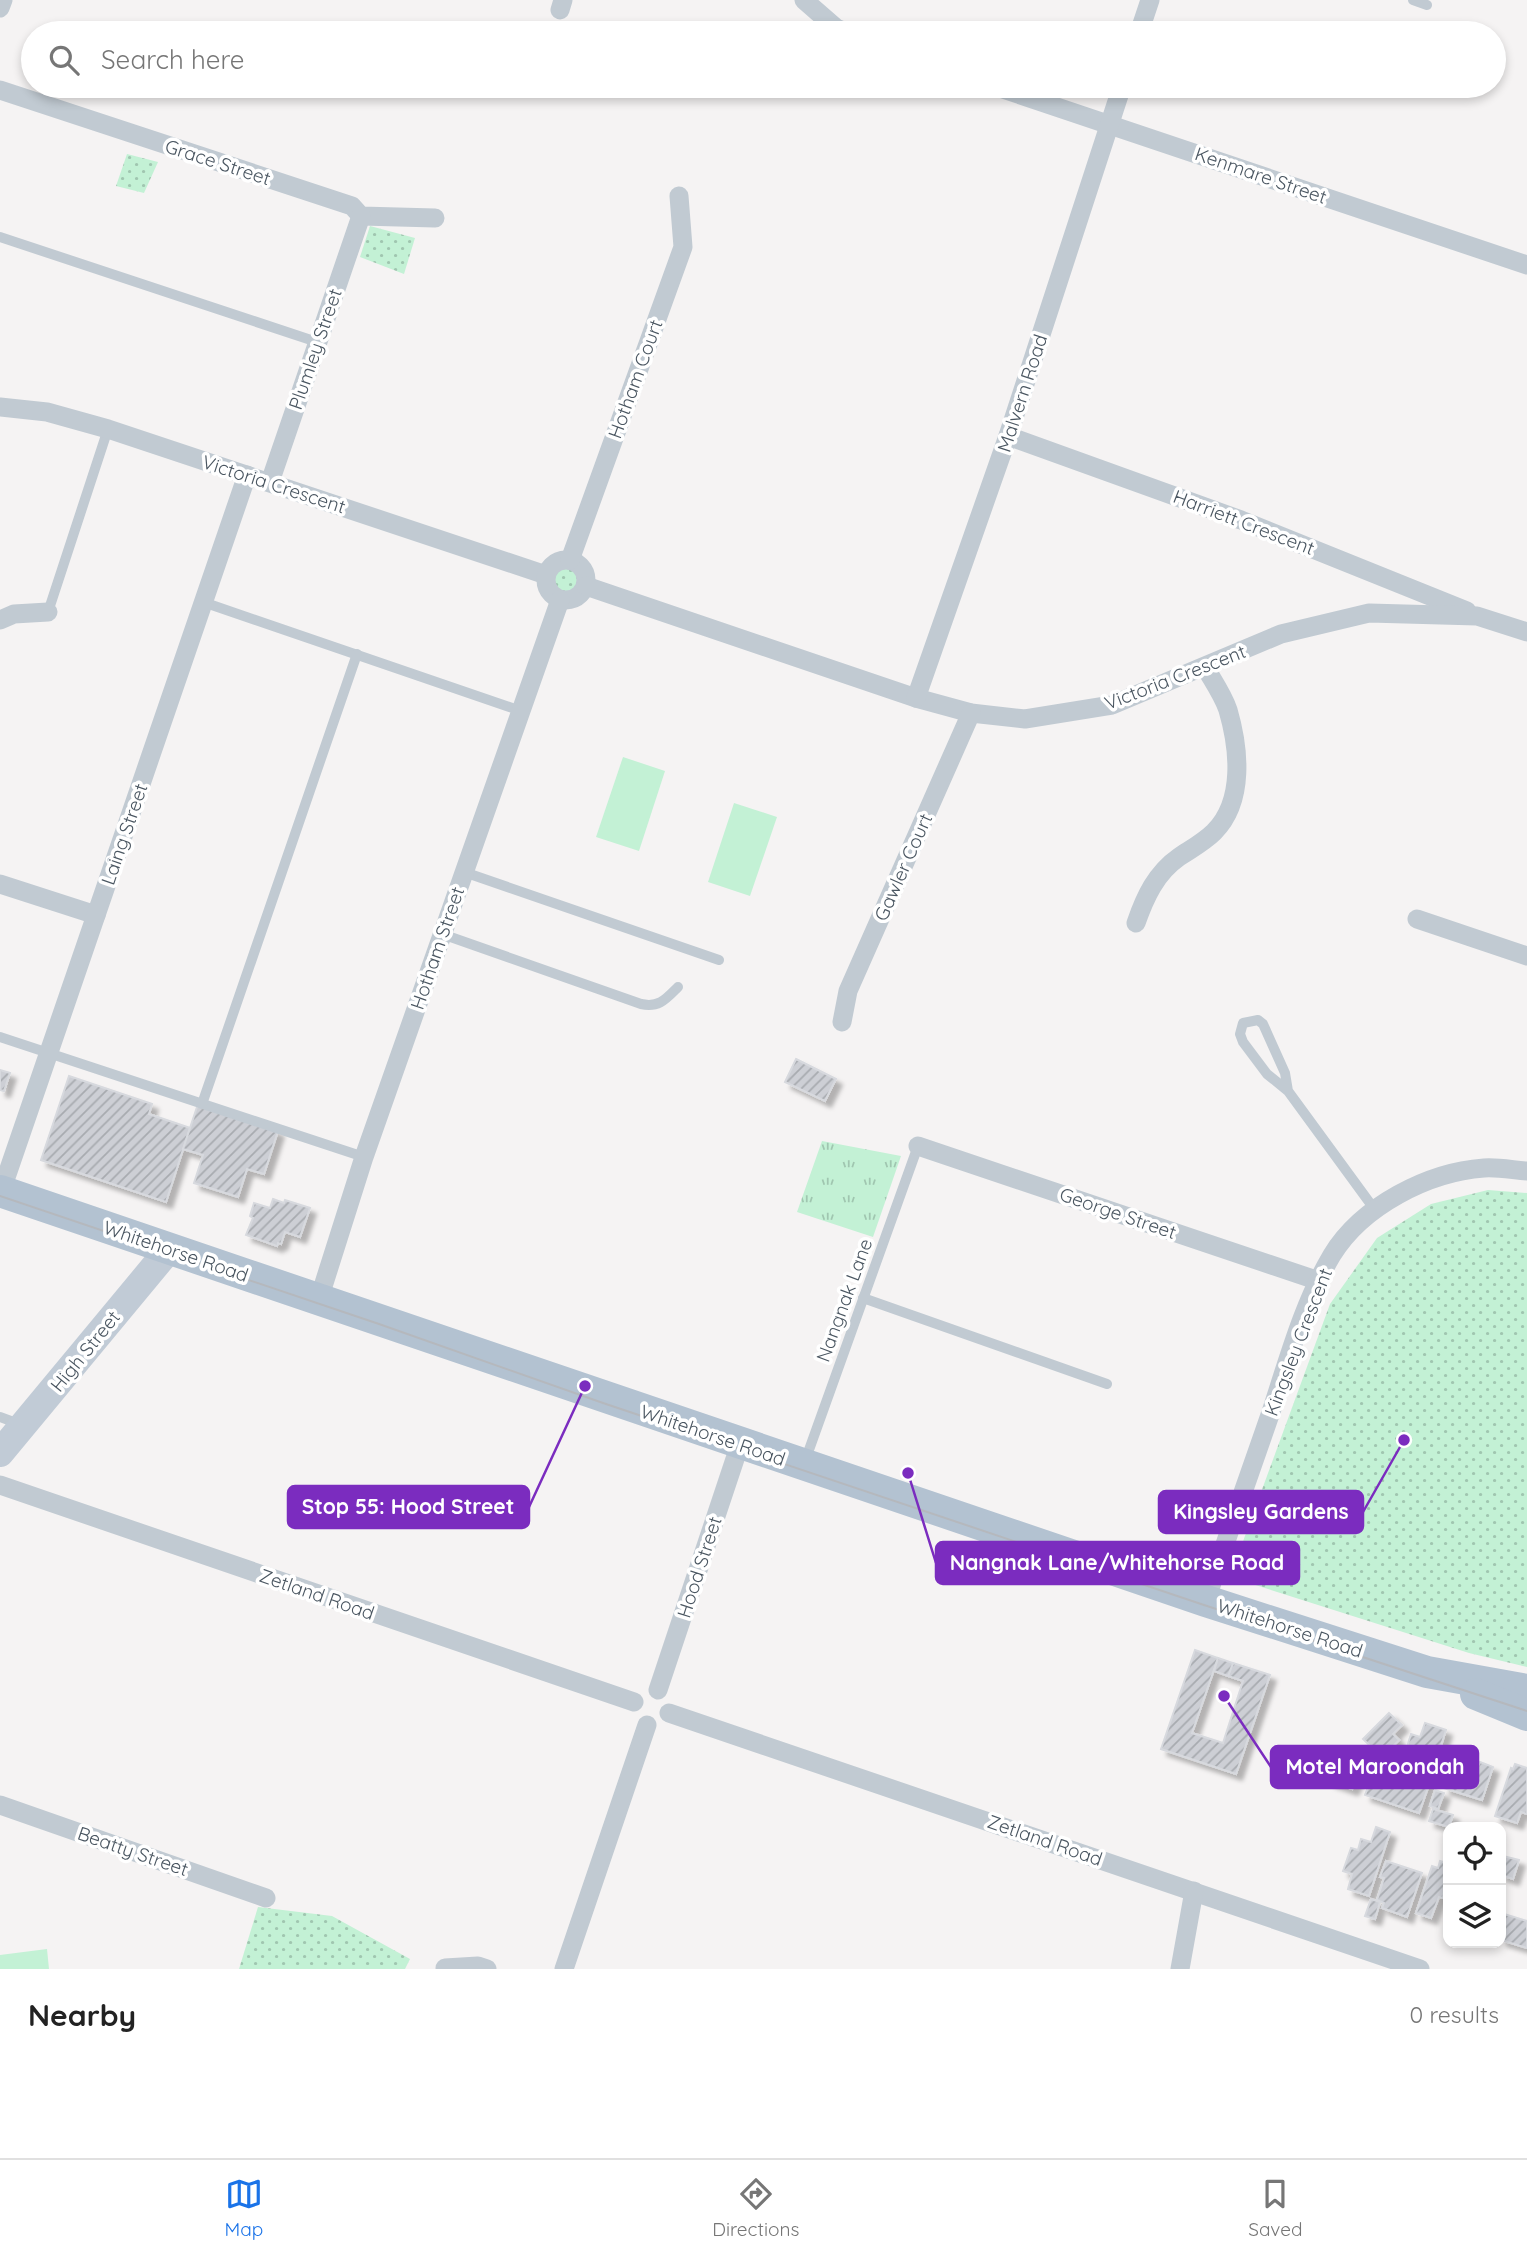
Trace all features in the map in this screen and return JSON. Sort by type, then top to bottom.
[{"type":"main road","name":"Whitehorse Road","points":[[1,1192],[1206,1601],[1427,1672],[1527,1716]]},
{"type":"main road","name":"Whitehorse Road","points":[[1427,1672],[1527,1690]]},
{"type":"street","points":[[0,8],[3,0]]},
{"type":"street","points":[[804,0],[828,21]]},
{"type":"street","points":[[1143,21],[1150,0]]},
{"type":"street","name":"Grace Street","points":[[0,90],[21,97]]},
{"type":"street","name":"Grace Street","points":[[24,98],[352,206],[361,216],[435,218]]},
{"type":"street","name":"Kenmare Street","points":[[1030,98],[1527,265]]},
{"type":"street","name":"Malvern Road","points":[[916,698],[1008,436],[1118,98]]},
{"type":"street","name":"Hotham Court","points":[[570,560],[683,247],[679,195]]},
{"type":"street","name":"Plumley Street","points":[[270,482],[361,216]]},
{"type":"street","name":"Victoria Crescent","points":[[0,407],[47,412],[108,429],[546,575]]},
{"type":"street","name":"Harriett Crescent","points":[[1008,436],[1241,520],[1477,615]]},
{"type":"street","name":"Laing Street","points":[[1,1192],[247,475]]},
{"type":"street","points":[[570,560],[578,563],[583,570],[586,586],[576,598],[561,600],[548,590],[546,575],[555,562],[570,560]]},
{"type":"street","name":"Victoria Crescent","points":[[586,586],[916,698],[971,713],[1025,719],[1112,705],[1281,634],[1369,612],[1477,615],[1527,632]]},
{"type":"street","name":"Hotham Street","points":[[319,1299],[364,1157],[561,600]]},
{"type":"street","points":[[0,620],[15,614],[48,612]]},
{"type":"street","points":[[1136,923],[1143,902],[1160,874],[1168,865],[1212,834],[1222,823],[1236,787],[1234,743],[1227,708],[1205,667]]},
{"type":"street","name":"Gawler Court","points":[[842,1022],[848,991],[971,713]]},
{"type":"street","points":[[0,884],[96,915]]},
{"type":"street","points":[[1417,919],[1527,956]]},
{"type":"street","name":"George Street","points":[[918,1146],[1319,1281]]},
{"type":"street","name":"Kingsley Crescent","points":[[1206,1601],[1293,1347],[1319,1281],[1334,1253],[1357,1224],[1388,1201],[1419,1185],[1451,1174],[1485,1168],[1527,1171]]},
{"type":"street","name":"High Street","points":[[0,1453],[12,1421],[170,1248]]},
{"type":"street","name":"Hood Street","points":[[658,1690],[740,1444]]},
{"type":"street","name":"Zetland Road","points":[[0,1485],[634,1702]]},
{"type":"street","points":[[658,1690],[669,1702],[669,1713],[663,1723],[647,1725],[635,1714],[634,1702],[641,1692],[658,1690]]},
{"type":"street","name":"Zetland Road","points":[[669,1713],[1420,1969]]},
{"type":"street","points":[[564,1969],[647,1725]]},
{"type":"street","name":"Beatty Street","points":[[0,1805],[266,1898]]},
{"type":"street","points":[[1180,1969],[1194,1891]]},
{"type":"street","points":[[445,1969],[478,1966],[487,1969]]},
{"type":"lane","points":[[1413,0],[1427,5]]},
{"type":"lane","points":[[0,237],[317,342]]},
{"type":"lane","points":[[48,612],[108,429]]},
{"type":"lane","points":[[203,602],[521,711]]},
{"type":"lane","points":[[202,1104],[357,654]]},
{"type":"lane","points":[[464,872],[719,960]]},
{"type":"lane","points":[[442,934],[641,1004],[651,1006],[662,1003],[678,987]]},
{"type":"lane","points":[[1288,1091],[1284,1073],[1263,1024],[1258,1020],[1243,1023],[1240,1034],[1243,1042],[1267,1074],[1288,1091],[1375,1210]]},
{"type":"lane","points":[[0,1037],[364,1157]]},
{"type":"lane","name":"Nangnak Lane","points":[[804,1465],[918,1146]]},
{"type":"lane","points":[[863,1298],[1107,1384]]},
{"type":"green space","points":[[127,154],[158,162],[144,193],[116,186]]},
{"type":"green space","points":[[370,226],[415,238],[404,274],[360,257]]},
{"type":"green space","points":[[565,566],[574,570],[578,579],[574,588],[565,592],[556,588],[552,579],[556,570]]},
{"type":"green space","points":[[623,757],[665,771],[639,851],[596,837]]},
{"type":"green space","points":[[734,803],[777,817],[750,896],[708,882]]},
{"type":"green space","points":[[822,1141],[901,1156],[873,1237],[797,1212]]},
{"type":"green space","points":[[1488,1190],[1527,1193],[1527,1667],[1469,1653],[1230,1577],[1330,1304],[1377,1238],[1431,1204]]},
{"type":"green space","points":[[258,1907],[332,1916],[410,1959],[405,1969],[239,1969]]},
{"type":"green space","points":[[47,1949],[49,1969],[0,1969],[0,1955]]},
{"type":"building","points":[[796,1059],[836,1079],[825,1101],[785,1082]]},
{"type":"building","points":[[0,1070],[10,1073],[4,1091],[0,1090]]},
{"type":"building","points":[[69,1076],[152,1104],[149,1114],[190,1128],[166,1202],[41,1160]]},
{"type":"building","points":[[198,1104],[278,1131],[264,1174],[247,1169],[238,1197],[194,1183],[203,1155],[183,1149]]},
{"type":"building","points":[[273,1199],[310,1208],[300,1237],[285,1232],[281,1244],[278,1243],[277,1246],[246,1235],[253,1218],[250,1216],[254,1203],[270,1208]]},
{"type":"building","points":[[1195,1650],[1218,1658],[1192,1733],[1223,1743],[1243,1681],[1228,1676],[1233,1663],[1270,1675],[1236,1774],[1161,1749]]},
{"type":"building","points":[[1218,1658],[1233,1663],[1228,1676],[1214,1671]]},
{"type":"building","points":[[1389,1713],[1402,1725],[1393,1734],[1399,1740],[1382,1757],[1363,1739]]},
{"type":"building","points":[[1425,1723],[1446,1730],[1439,1752],[1435,1751],[1431,1764],[1412,1758],[1414,1752],[1406,1750],[1411,1734],[1420,1737]]},
{"type":"building","points":[[1352,1748],[1368,1763],[1357,1774],[1359,1777],[1352,1789],[1329,1781],[1333,1768]]},
{"type":"building","points":[[1480,1762],[1493,1767],[1482,1800],[1444,1788],[1451,1767],[1457,1769],[1458,1766],[1476,1772]]},
{"type":"building","points":[[1515,1764],[1527,1768],[1527,1814],[1521,1812],[1517,1823],[1495,1816],[1511,1768],[1513,1769]]},
{"type":"building","points":[[1389,1769],[1402,1774],[1399,1781],[1408,1785],[1413,1772],[1431,1779],[1419,1813],[1365,1795],[1373,1773],[1387,1777]]},
{"type":"building","points":[[1435,1790],[1444,1793],[1438,1809],[1430,1806]]},
{"type":"building","points":[[1433,1809],[1453,1815],[1451,1822],[1443,1822],[1443,1825],[1429,1821]]},
{"type":"building","points":[[1376,1827],[1390,1832],[1369,1896],[1348,1889],[1352,1874],[1343,1871],[1351,1848],[1358,1850],[1361,1839],[1371,1842]]},
{"type":"building","points":[[1506,1857],[1519,1860],[1513,1879],[1506,1877]]},
{"type":"building","points":[[1386,1861],[1422,1873],[1407,1917],[1382,1908],[1384,1903],[1377,1900],[1384,1878],[1380,1877]]},
{"type":"building","points":[[1440,1861],[1443,1862],[1443,1898],[1439,1897],[1431,1918],[1416,1913],[1432,1866],[1438,1868]]},
{"type":"building","points":[[1371,1899],[1380,1902],[1375,1919],[1365,1916]]},
{"type":"building","points":[[1506,1915],[1527,1921],[1527,1948],[1506,1942]]},
{"type":"tram line","points":[[0,1196],[603,1403],[1527,1711]]},
{"type":"place","name":"Stop 55: Hood Street","points":[[585,1386]]},
{"type":"place","name":"Kingsley Gardens","points":[[1404,1440]]},
{"type":"place","name":"Nangnak Lane/Whitehorse Road","points":[[908,1473]]},
{"type":"place","name":"Motel Maroondah","points":[[1224,1696]]}]
